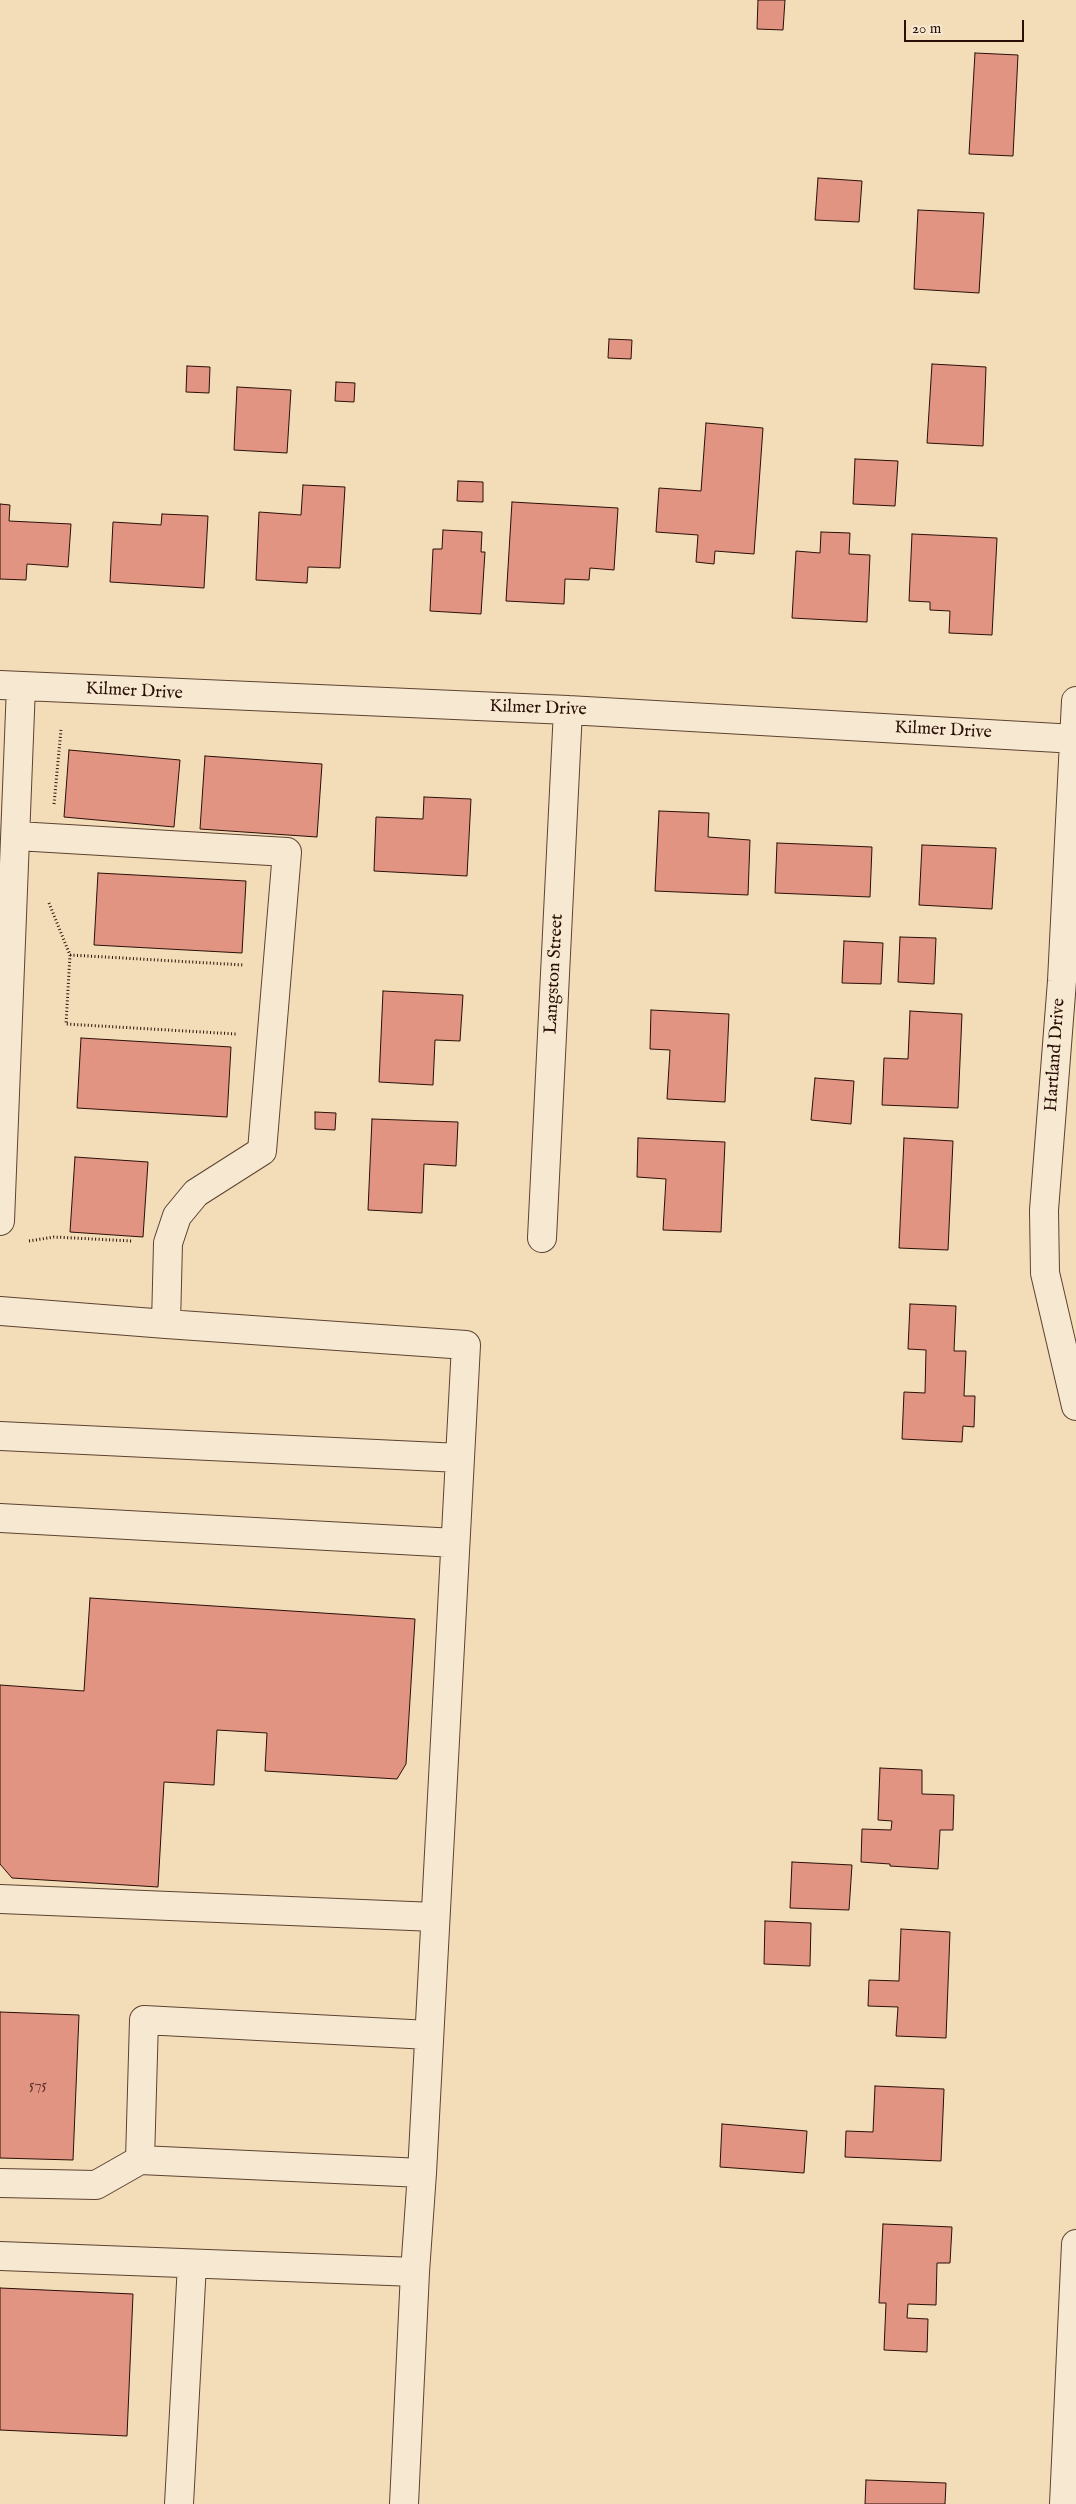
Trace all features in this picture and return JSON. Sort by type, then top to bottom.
[{"type":"street","name":"Kilmer Drive","points":[[10,686],[568,710],[1075,739]]},
{"type":"street","points":[[0,1221],[17,836],[10,686]]},
{"type":"street","name":"Hartland Drive","points":[[1076,701],[1062,982],[1044,1210],[1045,1273],[1076,1406]]},
{"type":"street","name":"Langston Street","points":[[542,1238],[568,710]]},
{"type":"street","points":[[17,836],[287,852],[262,1151],[196,1193],[177,1216],[168,1243],[166,1324]]},
{"type":"street","points":[[0,1311],[466,1344],[404,2504]]},
{"type":"street","points":[[0,1436],[460,1458]]},
{"type":"street","points":[[0,1518],[456,1543]]},
{"type":"street","points":[[0,1899],[436,1917]]},
{"type":"street","points":[[140,2160],[144,2020],[429,2035]]},
{"type":"street","points":[[0,2183],[96,2185],[140,2160],[422,2174]]},
{"type":"street","points":[[1064,2504],[1076,2244]]},
{"type":"street","points":[[0,2256],[415,2272]]},
{"type":"street","points":[[179,2504],[192,2264]]},
{"type":"path","points":[[54,807],[60,730]]},
{"type":"path","points":[[48,900],[70,955],[66,1024],[243,1035]]},
{"type":"path","points":[[70,955],[247,965]]},
{"type":"path","points":[[27,1241],[54,1237],[134,1241]]},
{"type":"building","points":[[758,0],[785,0],[783,30],[757,29]]},
{"type":"building","points":[[975,53],[1018,55],[1013,156],[969,154]]},
{"type":"building","points":[[818,178],[862,181],[859,222],[815,220]]},
{"type":"building","points":[[918,210],[984,213],[979,293],[914,289]]},
{"type":"building","points":[[609,339],[632,340],[631,359],[608,358]]},
{"type":"building","points":[[932,364],[986,367],[983,446],[927,443]]},
{"type":"building","points":[[187,366],[210,367],[209,393],[186,392]]},
{"type":"building","points":[[336,382],[355,383],[354,402],[335,401]]},
{"type":"building","points":[[237,387],[291,390],[287,453],[234,450]]},
{"type":"building","points":[[706,423],[763,428],[754,554],[715,551],[714,564],[696,562],[698,535],[656,532],[659,488],[701,491]]},
{"type":"building","points":[[855,459],[898,461],[895,506],[853,504]]},
{"type":"building","points":[[458,481],[483,482],[483,502],[457,501]]},
{"type":"building","points":[[303,485],[345,487],[340,568],[308,567],[307,583],[256,580],[259,512],[301,515]]},
{"type":"building","points":[[512,502],[618,508],[614,570],[590,568],[589,580],[565,579],[564,604],[506,601]]},
{"type":"building","points":[[0,504],[10,505],[9,521],[71,524],[68,567],[27,564],[26,580],[0,579]]},
{"type":"building","points":[[162,514],[208,516],[204,588],[110,582],[113,522],[161,525]]},
{"type":"building","points":[[443,530],[482,532],[481,552],[485,552],[481,614],[430,611],[433,549],[442,549]]},
{"type":"building","points":[[821,532],[850,533],[849,554],[870,555],[867,622],[792,618],[796,551],[820,553]]},
{"type":"building","points":[[912,534],[997,538],[992,635],[949,633],[950,611],[930,610],[930,602],[909,601]]},
{"type":"building","points":[[69,750],[180,760],[174,827],[64,817]]},
{"type":"building","points":[[205,756],[322,764],[317,837],[200,829]]},
{"type":"building","points":[[424,797],[471,799],[467,876],[374,871],[376,817],[423,819]]},
{"type":"building","points":[[659,811],[709,813],[708,837],[750,840],[748,895],[655,891]]},
{"type":"building","points":[[777,843],[872,847],[870,897],[775,893]]},
{"type":"building","points":[[922,845],[996,848],[992,909],[919,905]]},
{"type":"building","points":[[98,873],[246,881],[242,953],[94,945]]},
{"type":"building","points":[[900,937],[936,938],[934,984],[898,982]]},
{"type":"building","points":[[844,941],[883,943],[881,984],[842,983]]},
{"type":"building","points":[[383,991],[463,995],[460,1041],[435,1040],[433,1085],[379,1082]]},
{"type":"building","points":[[651,1010],[729,1014],[725,1102],[667,1099],[670,1050],[650,1049]]},
{"type":"building","points":[[910,1011],[962,1014],[958,1108],[882,1105],[884,1058],[908,1059]]},
{"type":"building","points":[[81,1038],[231,1047],[227,1117],[77,1108]]},
{"type":"building","points":[[815,1078],[854,1081],[851,1124],[811,1120]]},
{"type":"building","points":[[315,1112],[336,1113],[335,1130],[315,1129]]},
{"type":"building","points":[[372,1119],[458,1122],[456,1166],[424,1164],[422,1213],[368,1210]]},
{"type":"building","points":[[638,1138],[725,1142],[721,1232],[663,1230],[666,1179],[637,1177]]},
{"type":"building","points":[[904,1138],[953,1141],[948,1250],[899,1248]]},
{"type":"building","points":[[75,1157],[148,1162],[143,1237],[70,1232]]},
{"type":"building","points":[[910,1304],[956,1306],[954,1351],[966,1351],[964,1396],[975,1396],[974,1427],[963,1426],[962,1442],[902,1439],[904,1392],[925,1393],[926,1350],[908,1349]]},
{"type":"building","points":[[90,1598],[415,1619],[406,1764],[397,1779],[265,1771],[267,1733],[217,1730],[214,1785],[164,1782],[158,1887],[12,1878],[0,1864],[0,1685],[84,1691]]},
{"type":"building","points":[[880,1768],[922,1770],[922,1794],[954,1795],[953,1830],[940,1830],[938,1869],[861,1862],[862,1829],[891,1830],[892,1821],[878,1820]]},
{"type":"building","points":[[792,1862],[852,1865],[849,1910],[790,1908]]},
{"type":"building","points":[[765,1921],[811,1923],[810,1966],[764,1964]]},
{"type":"building","points":[[901,1929],[950,1932],[946,2038],[896,2036],[898,2007],[868,2006],[869,1980],[899,1981]]},
{"type":"building","points":[[0,2012],[79,2015],[73,2160],[0,2158]]},
{"type":"building","points":[[875,2086],[944,2089],[941,2161],[845,2157],[846,2131],[873,2132]]},
{"type":"building","points":[[722,2124],[807,2131],[804,2173],[720,2167]]},
{"type":"building","points":[[883,2224],[952,2227],[950,2263],[937,2263],[936,2305],[908,2304],[907,2318],[928,2319],[927,2352],[884,2350],[886,2303],[879,2303]]},
{"type":"building","points":[[0,2288],[133,2294],[127,2436],[0,2430]]},
{"type":"building","points":[[866,2480],[946,2483],[945,2504],[865,2504]]}]
